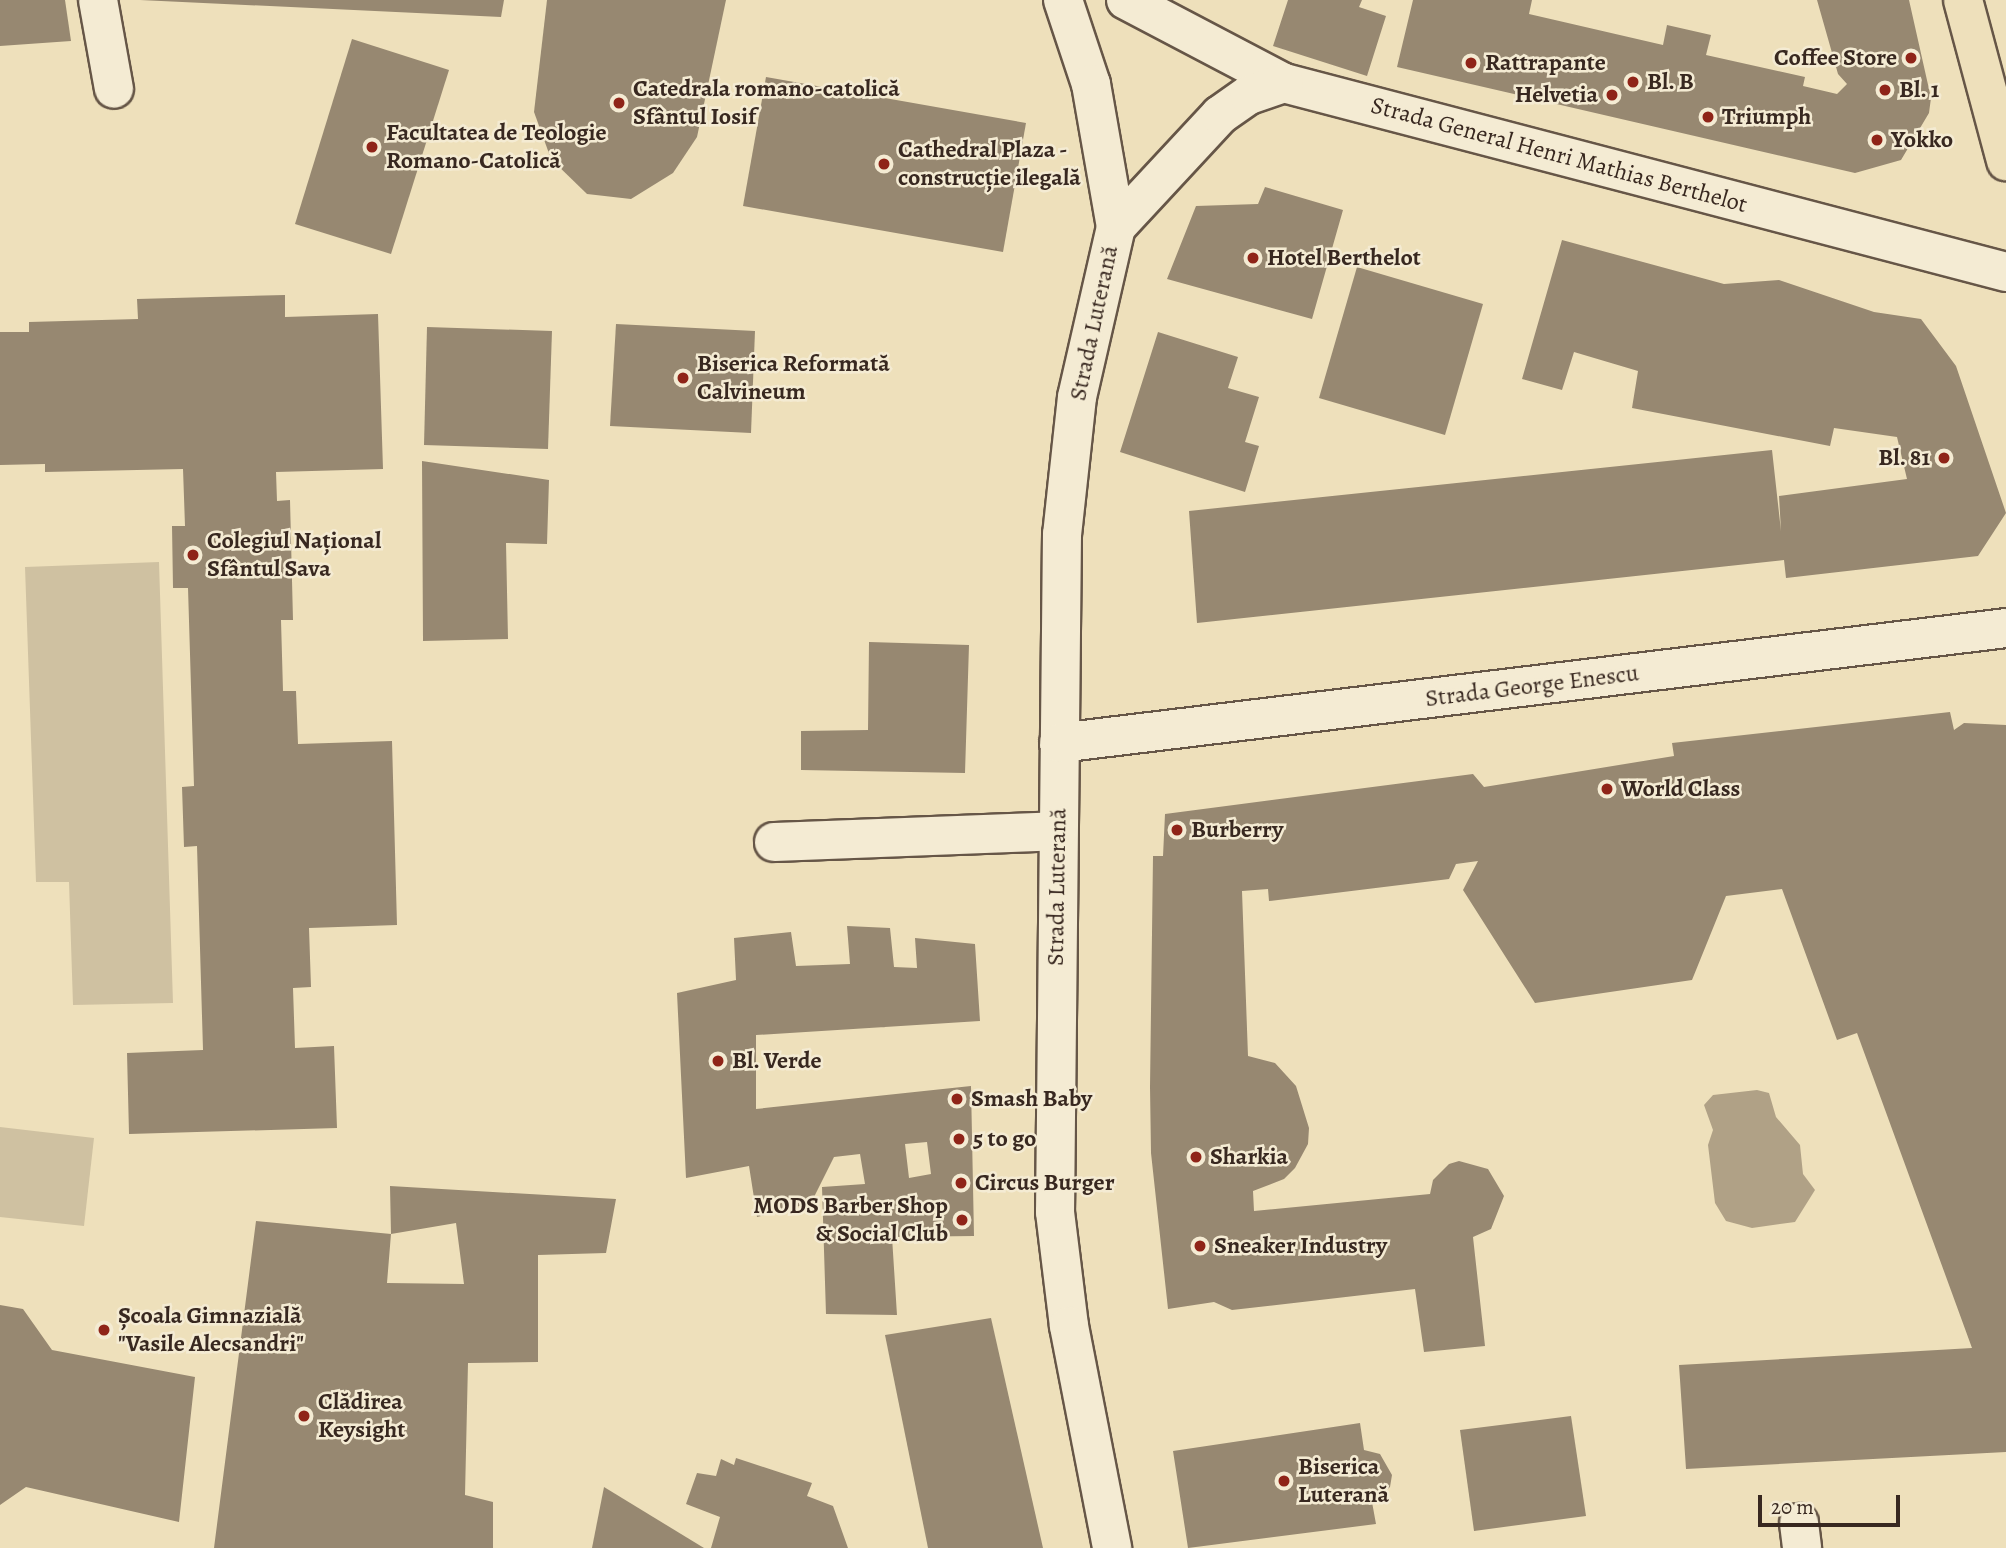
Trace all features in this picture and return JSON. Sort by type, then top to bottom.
[{"type":"main road","points":[[1963,0],[2005,153]]},
{"type":"street","points":[[97,0],[114,89]]},
{"type":"street","name":"Strada Luterană","points":[[1063,0],[1091,84],[1116,227],[1091,316],[1065,483],[1057,831],[1055,1212],[1069,1326],[1112,1548]]},
{"type":"street","name":"Strada General Henri Mathias Berthelot","points":[[1126,0],[1284,83],[2006,272]]},
{"type":"street","name":"Strada Luterană","points":[[1116,227],[1220,116],[1249,94],[1284,83]]},
{"type":"street","name":"Strada George Enescu","points":[[1059,743],[2006,628]]},
{"type":"street","points":[[774,842],[1057,831]]},
{"type":"shaded area","points":[[159,562],[173,1003],[73,1005],[69,882],[36,882],[25,567]]},
{"type":"shaded area","points":[[1757,1090],[1769,1093],[1776,1117],[1800,1145],[1803,1174],[1815,1190],[1795,1222],[1752,1228],[1726,1221],[1715,1203],[1708,1145],[1713,1130],[1704,1105],[1713,1095]]},
{"type":"shaded area","points":[[0,1127],[94,1138],[84,1226],[0,1217]]},
{"type":"building","points":[[0,0],[65,0],[71,41],[0,46]]},
{"type":"building","points":[[140,0],[504,0],[501,17]]},
{"type":"building","name":"Catedrala romano-catolică Sfântul Iosif","points":[[547,0],[726,0],[697,137],[673,173],[631,199],[587,194],[551,159],[534,112]]},
{"type":"building","points":[[1288,0],[1362,0],[1359,7],[1386,16],[1367,76],[1273,46]]},
{"type":"building","name":"Bl. B","points":[[1413,0],[1532,0],[1529,14],[1663,45],[1667,25],[1711,35],[1706,55],[1805,77],[1803,86],[1837,94],[1847,84],[1838,74],[1817,0],[1909,0],[1931,98],[1929,113],[1901,160],[1855,173],[1397,67]]},
{"type":"building","name":"Facultatea de Teologie Romano-Catolică","points":[[352,39],[449,70],[391,254],[295,224]]},
{"type":"building","name":"Cathedral Plaza - construcție ilegală","points":[[766,77],[1026,123],[1003,252],[743,206]]},
{"type":"building","points":[[1265,187],[1343,210],[1312,319],[1167,279],[1196,206],[1258,204]]},
{"type":"building","points":[[1562,240],[1724,284],[1779,280],[1874,312],[1921,319],[1956,366],[2006,513],[1978,556],[1786,578],[1784,560],[1197,623],[1189,511],[1772,450],[1781,531],[1779,496],[1907,479],[1897,437],[1834,428],[1830,446],[1632,408],[1638,371],[1574,352],[1562,390],[1522,379]]},
{"type":"building","points":[[1357,267],[1483,304],[1445,435],[1319,398]]},
{"type":"building","points":[[285,295],[285,317],[378,314],[383,469],[276,472],[277,501],[290,500],[293,620],[281,620],[283,691],[296,691],[298,744],[392,741],[397,925],[309,928],[311,987],[293,988],[295,1048],[334,1046],[337,1128],[129,1134],[127,1053],[203,1050],[197,846],[184,847],[182,787],[194,786],[188,588],[173,588],[172,526],[185,526],[183,469],[45,472],[45,464],[0,465],[0,332],[29,332],[29,322],[138,319],[137,299]]},
{"type":"building","name":"Biserica Reformată Calvineum","points":[[616,324],[755,331],[751,433],[610,426]]},
{"type":"building","points":[[427,327],[552,331],[548,449],[424,445]]},
{"type":"building","points":[[1158,332],[1238,357],[1228,388],[1259,397],[1245,442],[1259,446],[1245,492],[1120,452]]},
{"type":"building","points":[[422,461],[549,480],[547,544],[506,543],[508,639],[423,641]]},
{"type":"building","points":[[869,642],[969,645],[965,773],[801,770],[801,731],[868,730]]},
{"type":"building","points":[[1950,712],[1954,730],[1964,723],[2006,725],[2006,1452],[1686,1469],[1679,1365],[1972,1348],[1857,1033],[1837,1040],[1782,889],[1726,896],[1692,980],[1535,1003],[1463,890],[1478,861],[1456,864],[1449,879],[1269,901],[1268,889],[1242,891],[1248,1056],[1275,1063],[1296,1086],[1309,1128],[1308,1144],[1295,1168],[1284,1179],[1253,1191],[1254,1211],[1430,1194],[1433,1180],[1449,1164],[1459,1161],[1488,1169],[1504,1196],[1491,1229],[1473,1237],[1485,1346],[1424,1352],[1415,1289],[1232,1310],[1214,1302],[1168,1309],[1151,1153],[1150,1087],[1153,856],[1163,856],[1165,814],[1473,774],[1484,787],[1674,756],[1672,743]]},
{"type":"building","name":"Bl. Verde","points":[[847,926],[890,928],[894,967],[917,968],[915,938],[975,944],[980,1021],[756,1035],[756,1109],[971,1086],[974,1236],[892,1237],[897,1315],[826,1314],[822,1187],[865,1184],[860,1154],[834,1157],[811,1203],[757,1217],[749,1166],[686,1178],[677,993],[736,980],[734,938],[791,932],[796,966],[850,964]],"holes":[[[927,1142],[931,1174],[909,1178],[905,1144]]]},
{"type":"building","points":[[390,1186],[616,1199],[606,1253],[538,1255],[538,1362],[468,1363],[465,1495],[493,1502],[493,1548],[214,1548],[256,1221],[391,1234]],"holes":[[[456,1223],[464,1284],[387,1283],[391,1234]]]},
{"type":"building","points":[[0,1305],[23,1309],[52,1350],[195,1377],[179,1522],[26,1487],[0,1505]]},
{"type":"building","points":[[991,1318],[1043,1548],[928,1548],[885,1335]]},
{"type":"building","points":[[1571,1416],[1586,1516],[1474,1531],[1460,1430]]},
{"type":"building","name":"Biserica Luterană","points":[[1360,1423],[1364,1450],[1380,1454],[1392,1475],[1390,1487],[1372,1502],[1376,1524],[1188,1548],[1173,1451]]},
{"type":"building","points":[[736,1458],[812,1483],[807,1496],[833,1506],[848,1548],[711,1548],[720,1517],[686,1504],[697,1473],[716,1476],[721,1459],[734,1465]]},
{"type":"building","points":[[604,1487],[704,1548],[592,1548]]},
{"type":"place","name":"Coffee Store","points":[[1911,58]]},
{"type":"place","name":"Rattrapante","points":[[1471,63]]},
{"type":"place","name":"Bl. B","points":[[1633,82]]},
{"type":"place","name":"Bl. 1","points":[[1885,90]]},
{"type":"place","name":"Helvetia","points":[[1612,95]]},
{"type":"place","name":"Catedrala romano-catolică Sfântul Iosif","points":[[619,103]]},
{"type":"place","name":"Triumph","points":[[1708,117]]},
{"type":"place","name":"Yokko","points":[[1877,140]]},
{"type":"place","name":"Facultatea de Teologie Romano-Catolică","points":[[372,147]]},
{"type":"place","name":"Cathedral Plaza - construcție ilegală","points":[[884,164]]},
{"type":"place","name":"Hotel Berthelot","points":[[1253,258]]},
{"type":"place","name":"Biserica Reformată Calvineum","points":[[683,378]]},
{"type":"place","name":"Bl. 81","points":[[1944,458]]},
{"type":"place","name":"Colegiul Național Sfântul Sava","points":[[193,555]]},
{"type":"place","name":"World Class","points":[[1607,789]]},
{"type":"place","name":"Burberry","points":[[1177,830]]},
{"type":"place","name":"Bl. Verde","points":[[718,1061]]},
{"type":"place","name":"Smash Baby","points":[[957,1099]]},
{"type":"place","name":"5 to go","points":[[959,1139]]},
{"type":"place","name":"Sharkia","points":[[1196,1157]]},
{"type":"place","name":"Circus Burger","points":[[961,1183]]},
{"type":"place","name":"MODS Barber Shop & Social Club","points":[[962,1220]]},
{"type":"place","name":"Sneaker Industry","points":[[1200,1246]]},
{"type":"place","name":"Școala Gimnazială \"Vasile Alecsandri\"","points":[[104,1330]]},
{"type":"place","name":"Clădirea Keysight","points":[[304,1416]]},
{"type":"place","name":"Biserica Luterană","points":[[1284,1481]]}]
